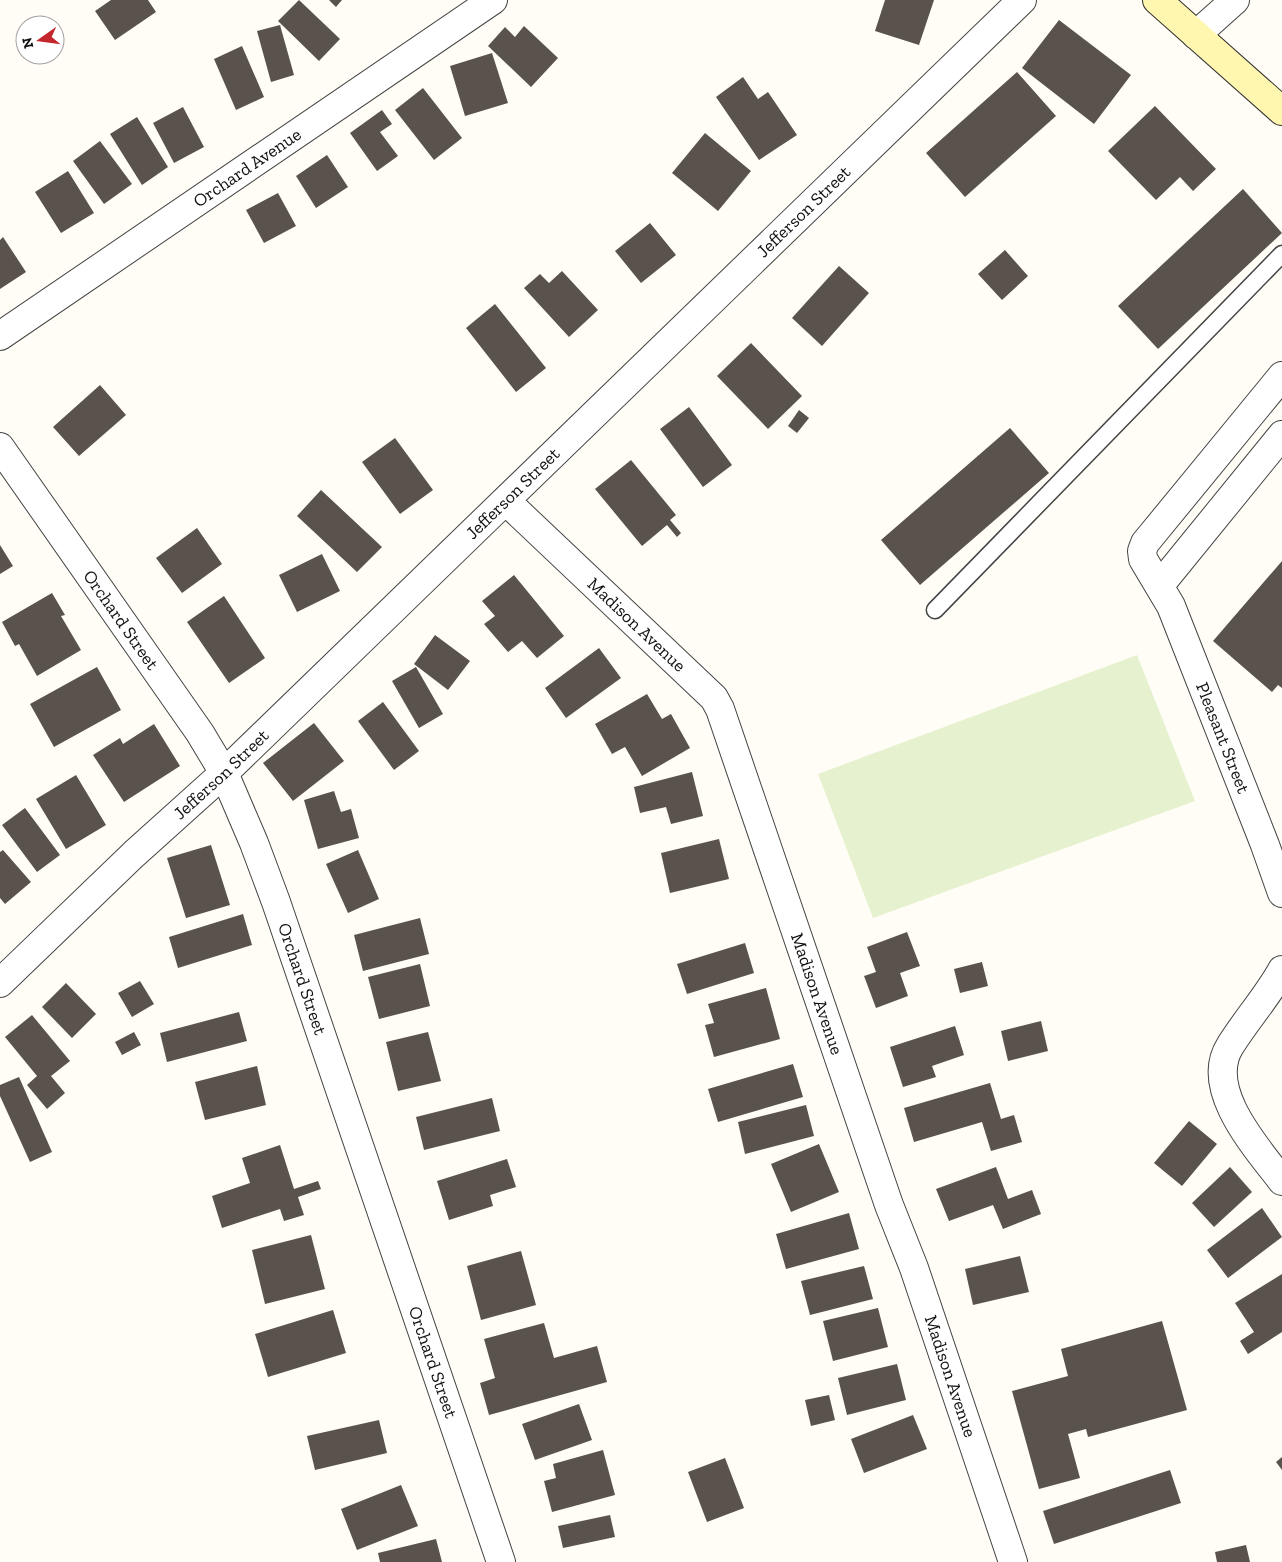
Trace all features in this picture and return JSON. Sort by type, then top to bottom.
[{"type":"main road","points":[[1156,0],[1282,111]]},
{"type":"street","name":"Orchard Avenue","points":[[0,336],[493,0]]},
{"type":"street","name":"Jefferson Street","points":[[0,983],[134,854],[224,772],[506,501],[1022,0]]},
{"type":"street","points":[[1196,35],[1234,0]]},
{"type":"street","name":"Pleasant Street","points":[[1282,376],[1142,550],[1143,559],[1160,585],[1174,615],[1282,893]]},
{"type":"street","points":[[1160,585],[1282,436]]},
{"type":"street","name":"Orchard Street","points":[[0,447],[200,733],[224,772],[276,902],[501,1562]]},
{"type":"street","name":"Madison Avenue","points":[[506,501],[714,698],[720,709],[890,1205],[914,1268],[1013,1562]]},
{"type":"street","points":[[1282,970],[1228,1048],[1221,1073],[1225,1094],[1231,1108],[1282,1181]]},
{"type":"lane","points":[[935,610],[1282,254]]},
{"type":"green space","points":[[1137,655],[1195,801],[873,918],[818,774]]},
{"type":"building","points":[[111,0],[148,0],[156,12],[115,40],[95,11]]},
{"type":"building","points":[[299,0],[340,39],[319,61],[278,21]]},
{"type":"building","points":[[329,0],[342,0],[336,7]]},
{"type":"building","points":[[885,0],[934,0],[919,45],[875,31]]},
{"type":"building","points":[[1059,20],[1131,75],[1094,124],[1022,68]]},
{"type":"building","points":[[280,25],[294,75],[271,82],[257,31]]},
{"type":"building","points":[[524,26],[558,58],[531,87],[488,46],[505,27],[515,37]]},
{"type":"building","points":[[242,46],[264,97],[236,110],[214,59]]},
{"type":"building","points":[[492,53],[508,103],[465,116],[450,66]]},
{"type":"building","points":[[1017,72],[1056,116],[965,197],[926,153]]},
{"type":"building","points":[[743,77],[758,99],[768,92],[797,135],[759,160],[716,97]]},
{"type":"building","points":[[423,88],[462,138],[434,160],[395,110]]},
{"type":"building","points":[[1155,106],[1216,169],[1193,191],[1180,177],[1156,200],[1108,151]]},
{"type":"building","points":[[183,107],[204,147],[174,163],[153,123]]},
{"type":"building","points":[[382,110],[392,124],[380,132],[398,156],[377,171],[350,133]]},
{"type":"building","points":[[137,117],[168,167],[142,185],[110,134]]},
{"type":"building","points":[[705,133],[751,171],[718,211],[672,173]]},
{"type":"building","points":[[100,141],[132,184],[104,204],[73,161]]},
{"type":"building","points":[[327,155],[348,187],[316,208],[296,176]]},
{"type":"building","points":[[68,171],[94,213],[61,233],[35,192]]},
{"type":"building","points":[[1243,189],[1282,233],[1158,349],[1118,306]]},
{"type":"building","points":[[278,193],[296,226],[264,243],[246,210]]},
{"type":"building","points":[[650,223],[676,255],[641,283],[615,251]]},
{"type":"building","points":[[3,237],[26,272],[0,289],[0,240]]},
{"type":"building","points":[[1005,250],[1028,276],[1002,300],[978,274]]},
{"type":"building","points":[[839,266],[869,293],[822,346],[792,318]]},
{"type":"building","points":[[562,271],[598,310],[569,337],[524,288],[540,274],[549,283]]},
{"type":"building","points":[[495,304],[546,368],[516,392],[466,328]]},
{"type":"building","points":[[751,343],[802,396],[768,429],[717,376]]},
{"type":"building","points":[[100,385],[126,415],[79,456],[53,427]]},
{"type":"building","points":[[689,407],[732,465],[703,487],[660,429]]},
{"type":"building","points":[[799,410],[809,418],[797,433],[788,426]]},
{"type":"building","points":[[1010,428],[1049,473],[920,585],[881,540]]},
{"type":"building","points":[[395,438],[433,490],[400,514],[362,462]]},
{"type":"building","points":[[631,460],[676,515],[670,520],[681,533],[677,537],[667,525],[642,546],[595,489]]},
{"type":"building","points":[[321,490],[382,547],[357,572],[297,516]]},
{"type":"building","points":[[197,528],[222,564],[182,593],[156,558]]},
{"type":"building","points":[[0,545],[13,566],[0,574]]},
{"type":"building","points":[[322,554],[340,591],[297,612],[279,575]]},
{"type":"building","points":[[1282,561],[1282,688],[1278,685],[1272,692],[1213,641]]},
{"type":"building","points":[[514,575],[564,636],[537,658],[522,641],[508,652],[484,624],[495,616],[482,601]]},
{"type":"building","points":[[52,593],[65,615],[61,616],[81,650],[37,676],[19,644],[15,646],[2,622]]},
{"type":"building","points":[[224,596],[265,658],[229,683],[187,622]]},
{"type":"building","points":[[435,635],[470,661],[448,690],[414,664]]},
{"type":"building","points":[[599,648],[621,678],[566,718],[545,688]]},
{"type":"building","points":[[97,667],[121,710],[54,747],[30,704]]},
{"type":"building","points":[[416,667],[443,714],[419,728],[392,681]]},
{"type":"building","points":[[647,694],[662,719],[671,714],[690,748],[642,776],[625,747],[612,754],[595,724]]},
{"type":"building","points":[[383,702],[419,751],[394,770],[358,721]]},
{"type":"building","points":[[314,723],[344,761],[293,801],[263,763]]},
{"type":"building","points":[[154,724],[180,766],[124,802],[93,755],[120,738],[123,744]]},
{"type":"building","points":[[692,772],[703,816],[671,824],[666,807],[640,813],[634,787]]},
{"type":"building","points":[[76,775],[106,825],[66,849],[36,799]]},
{"type":"building","points":[[334,791],[341,812],[351,809],[359,838],[318,849],[304,800]]},
{"type":"building","points":[[25,808],[60,855],[37,872],[2,825]]},
{"type":"building","points":[[719,839],[729,879],[670,893],[661,853]]},
{"type":"building","points":[[211,845],[230,905],[186,918],[167,858]]},
{"type":"building","points":[[3,850],[31,882],[5,904],[0,898],[0,852]]},
{"type":"building","points":[[358,850],[379,899],[348,913],[326,864]]},
{"type":"building","points":[[243,914],[252,945],[178,968],[169,937]]},
{"type":"building","points":[[420,918],[429,954],[363,971],[354,935]]},
{"type":"building","points":[[907,932],[920,966],[900,973],[908,996],[876,1008],[864,976],[876,972],[867,947]]},
{"type":"building","points":[[745,943],[754,973],[687,994],[677,964]]},
{"type":"building","points":[[982,962],[988,986],[960,993],[954,969]]},
{"type":"building","points":[[420,964],[430,1006],[379,1019],[368,977]]},
{"type":"building","points":[[140,981],[154,1004],[132,1017],[118,993]]},
{"type":"building","points":[[66,983],[96,1014],[72,1038],[42,1007]]},
{"type":"building","points":[[766,988],[780,1039],[714,1057],[705,1025],[714,1023],[708,1004]]},
{"type":"building","points":[[239,1012],[247,1041],[167,1062],[160,1033]]},
{"type":"building","points":[[32,1015],[70,1061],[51,1076],[65,1093],[47,1109],[27,1085],[37,1076],[5,1037]]},
{"type":"building","points":[[1041,1021],[1048,1051],[1008,1061],[1001,1031]]},
{"type":"building","points":[[955,1026],[964,1055],[932,1066],[936,1077],[903,1087],[890,1047]]},
{"type":"building","points":[[134,1032],[141,1045],[122,1055],[115,1042]]},
{"type":"building","points":[[428,1032],[441,1081],[398,1091],[386,1042]]},
{"type":"building","points":[[793,1064],[803,1097],[718,1122],[708,1089]]},
{"type":"building","points":[[257,1066],[266,1105],[205,1120],[195,1082]]},
{"type":"building","points":[[19,1077],[52,1152],[30,1162],[0,1096],[0,1085]]},
{"type":"building","points":[[990,1083],[1001,1119],[1014,1115],[1022,1142],[991,1151],[982,1122],[914,1142],[904,1108]]},
{"type":"building","points":[[492,1098],[500,1131],[424,1150],[416,1117]]},
{"type":"building","points":[[806,1105],[814,1136],[745,1154],[738,1122]]},
{"type":"building","points":[[1189,1121],[1217,1144],[1182,1186],[1154,1163]]},
{"type":"building","points":[[819,1144],[839,1192],[791,1212],[771,1164]]},
{"type":"building","points":[[280,1145],[294,1189],[318,1181],[321,1189],[298,1197],[304,1215],[284,1221],[280,1209],[222,1228],[212,1196],[250,1183],[242,1158]]},
{"type":"building","points":[[507,1159],[516,1187],[490,1195],[493,1206],[449,1220],[437,1181]]},
{"type":"building","points":[[996,1167],[1008,1199],[1032,1190],[1041,1214],[1003,1229],[993,1205],[949,1221],[936,1189]]},
{"type":"building","points":[[1230,1167],[1252,1192],[1214,1227],[1192,1203]]},
{"type":"building","points":[[1262,1208],[1282,1237],[1228,1278],[1207,1250]]},
{"type":"building","points":[[849,1213],[859,1249],[786,1269],[776,1234]]},
{"type":"building","points":[[311,1235],[325,1289],[265,1304],[252,1250]]},
{"type":"building","points":[[521,1251],[536,1305],[481,1320],[467,1266]]},
{"type":"building","points":[[1020,1256],[1029,1292],[973,1305],[965,1269]]},
{"type":"building","points":[[864,1266],[873,1299],[810,1315],[801,1281]]},
{"type":"building","points":[[1282,1274],[1282,1332],[1248,1354],[1240,1341],[1254,1332],[1235,1303]]},
{"type":"building","points":[[878,1308],[888,1347],[833,1361],[823,1321]]},
{"type":"building","points":[[333,1310],[346,1353],[268,1377],[255,1334]]},
{"type":"building","points":[[1162,1321],[1187,1410],[1088,1437],[1086,1429],[1068,1434],[1080,1478],[1039,1489],[1012,1391],[1068,1376],[1061,1349]]},
{"type":"building","points":[[544,1323],[554,1358],[597,1346],[607,1382],[489,1415],[480,1383],[495,1378],[484,1339]]},
{"type":"building","points":[[897,1364],[906,1400],[847,1415],[838,1378]]},
{"type":"building","points":[[829,1395],[835,1420],[811,1426],[805,1400]]},
{"type":"building","points":[[579,1404],[592,1440],[535,1460],[522,1424]]},
{"type":"building","points":[[913,1415],[927,1449],[864,1473],[851,1439]]},
{"type":"building","points":[[379,1420],[387,1453],[315,1470],[307,1436]]},
{"type":"building","points":[[603,1450],[615,1495],[552,1512],[544,1481],[556,1478],[553,1464]]},
{"type":"building","points":[[1282,1457],[1282,1470],[1276,1462]]},
{"type":"building","points":[[725,1458],[744,1508],[707,1522],[688,1472]]},
{"type":"building","points":[[1170,1470],[1181,1503],[1054,1544],[1043,1511]]},
{"type":"building","points":[[401,1485],[418,1526],[357,1550],[341,1509]]},
{"type":"building","points":[[610,1515],[615,1537],[563,1548],[558,1526]]},
{"type":"building","points":[[436,1539],[442,1562],[380,1562],[378,1553]]},
{"type":"building","points":[[1246,1545],[1250,1562],[1217,1562],[1215,1552]]}]
